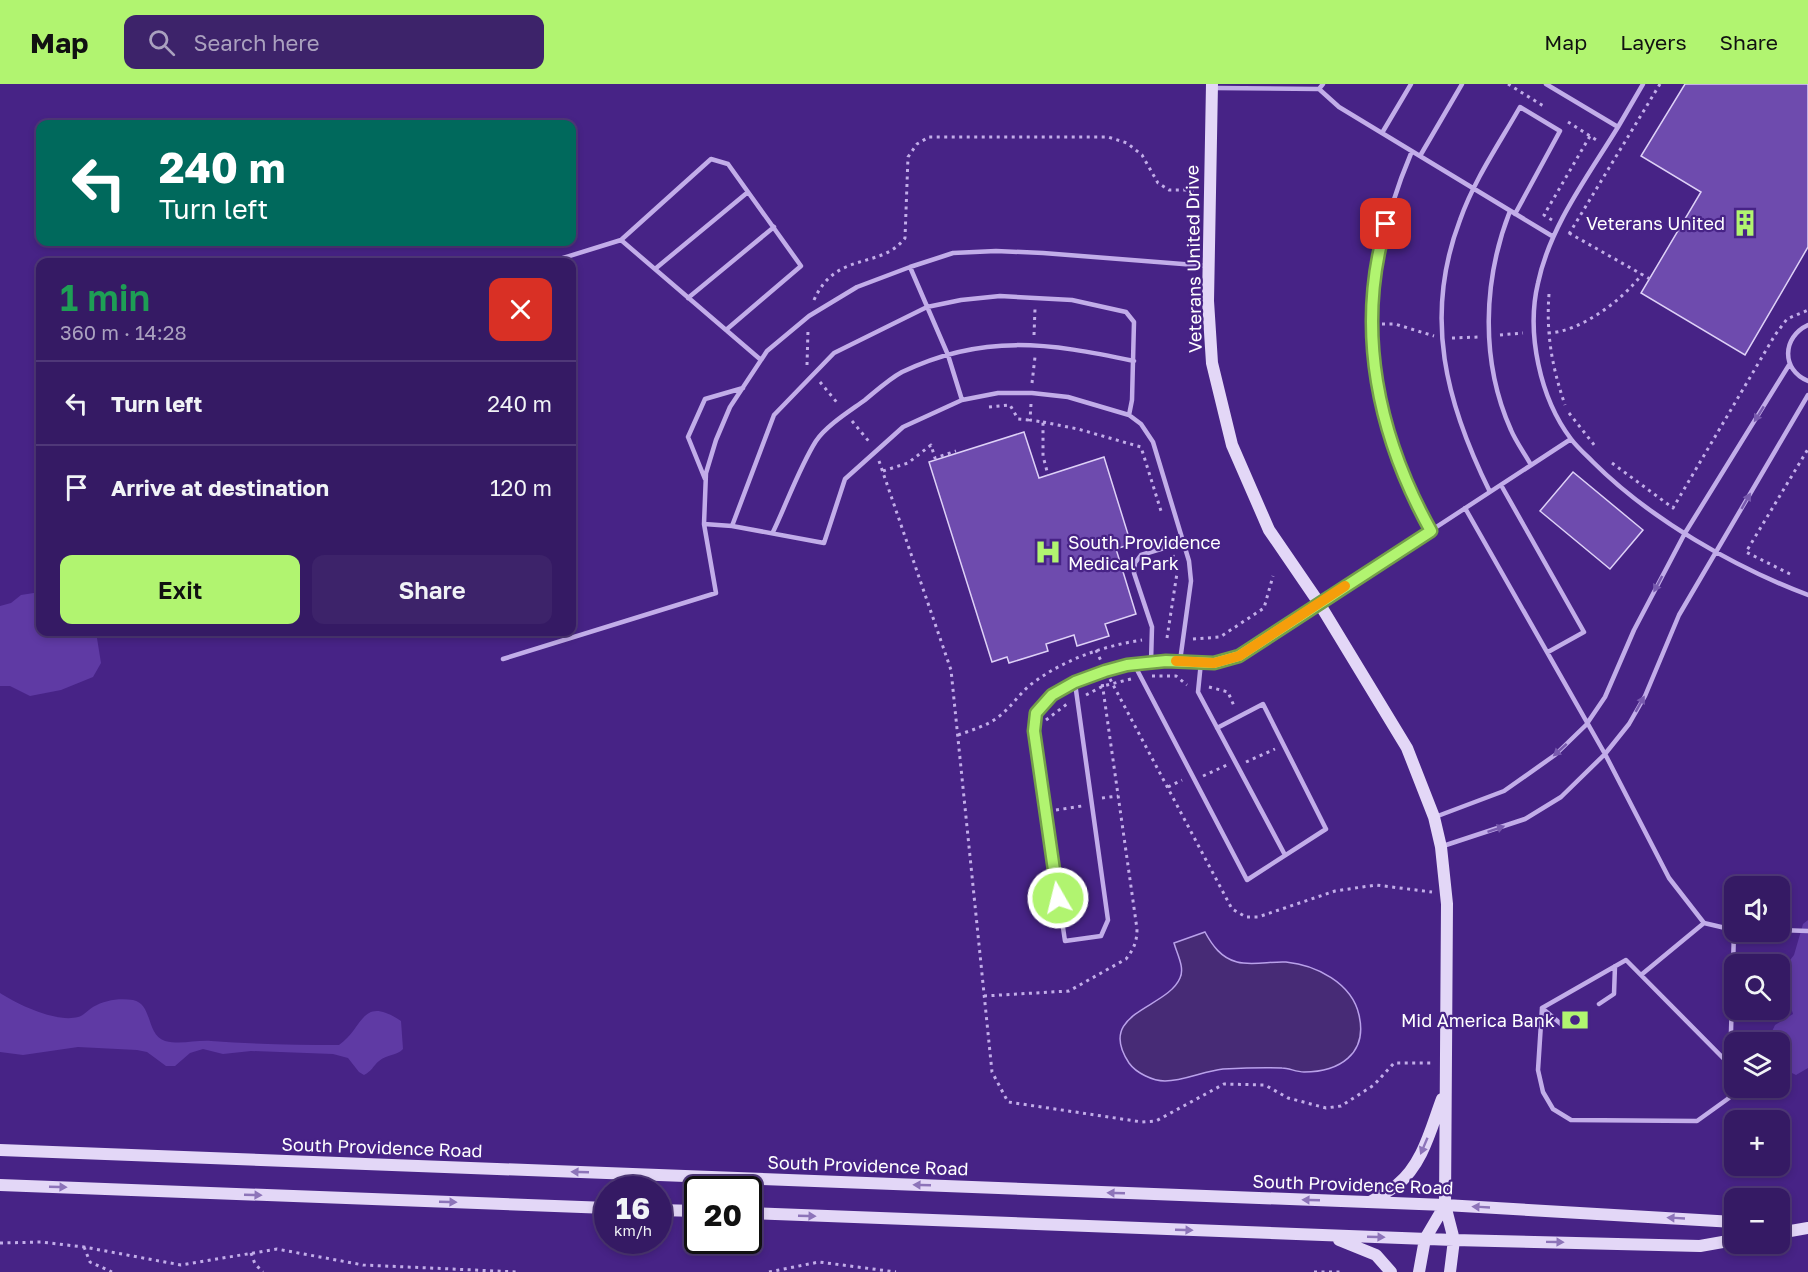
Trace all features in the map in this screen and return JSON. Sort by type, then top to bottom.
[{"type":"main road","name":"Veterans United Drive","points":[[1212,86],[1208,190],[1212,363],[1232,446],[1269,530],[1319,603],[1407,748],[1434,817],[1441,847],[1446,894],[1445,1205]]},
{"type":"main road","points":[[1370,1202],[1397,1185],[1410,1172],[1421,1153],[1445,1091]]},
{"type":"main road","name":"South Providence Road","points":[[0,1150],[1445,1205],[1724,1221]]},
{"type":"main road","points":[[0,1185],[594,1207]]},
{"type":"main road","points":[[1419,1272],[1425,1239],[1445,1205]]},
{"type":"main road","points":[[1445,1205],[1455,1240],[1450,1272]]},
{"type":"main road","points":[[762,1214],[1455,1240],[1700,1246],[1724,1242]]},
{"type":"main road","points":[[1790,1225],[1808,1227]]},
{"type":"main road","points":[[1790,1231],[1808,1227]]},
{"type":"main road","points":[[1318,1235],[1354,1244],[1376,1255],[1391,1272]]},
{"type":"lane","points":[[1319,89],[1323,84]]},
{"type":"lane","points":[[1382,133],[1411,84]]},
{"type":"lane","points":[[1420,156],[1462,84]]},
{"type":"lane","points":[[1546,84],[1618,127]]},
{"type":"lane","points":[[1643,84],[1552,237],[1537,284],[1538,362],[1552,405],[1571,440],[1606,475],[1685,533],[1717,552],[1808,596]]},
{"type":"lane","points":[[1212,86],[1319,89],[1339,107],[1552,237]]},
{"type":"lane","points":[[1490,492],[1460,423],[1448,382],[1442,338],[1442,298],[1449,255],[1460,220],[1473,189],[1520,107],[1560,131],[1501,234],[1491,277],[1488,308],[1489,336],[1498,397],[1511,431],[1532,465]]},
{"type":"lane","points":[[1412,151],[1395,191],[1381,240],[1371,325],[1374,371],[1383,414],[1398,464],[1413,500],[1431,531]]},
{"type":"lane","points":[[563,258],[621,240],[711,159],[728,164],[801,266],[726,330]]},
{"type":"lane","points":[[655,269],[748,192]]},
{"type":"lane","points":[[688,298],[774,227]]},
{"type":"lane","points":[[621,240],[761,360]]},
{"type":"lane","points":[[503,659],[716,593],[704,524],[706,482],[716,440],[730,407],[767,351],[809,316],[857,287],[953,253],[996,251],[1208,266]]},
{"type":"lane","points":[[910,267],[948,355],[962,400]]},
{"type":"lane","points":[[732,526],[774,415],[834,353],[927,307],[961,300],[1000,296],[1072,300],[1126,312],[1134,322],[1132,400],[1128,415]]},
{"type":"lane","points":[[1434,817],[1504,791],[1555,755],[1586,725],[1605,697],[1634,630],[1685,533],[1789,365],[1789,345],[1793,336],[1808,326]]},
{"type":"lane","points":[[772,532],[817,440],[846,414],[900,373],[948,355],[994,345],[1034,344],[1072,348],[1134,362]]},
{"type":"lane","points":[[1789,365],[1800,377],[1808,381]]},
{"type":"lane","points":[[706,482],[688,437],[705,399],[743,388]]},
{"type":"lane","points":[[704,524],[772,532],[824,543],[845,479],[903,427],[962,400],[998,393],[1032,393],[1068,397],[1128,415],[1141,424],[1153,442],[1189,561],[1191,581],[1180,661]]},
{"type":"lane","points":[[1441,847],[1525,819],[1561,796],[1605,754],[1634,714],[1679,615],[1808,395]]},
{"type":"lane","points":[[1075,682],[1108,920],[1101,936],[1065,941],[1034,731],[1036,713],[1052,695],[1075,682],[1134,664],[1180,661],[1214,663],[1239,656],[1571,440]]},
{"type":"lane","points":[[1501,485],[1584,632],[1548,652]]},
{"type":"lane","points":[[1465,508],[1548,652],[1586,725],[1605,754],[1669,878],[1704,923],[1724,928]]},
{"type":"lane","points":[[1151,663],[1152,627],[1134,573],[1135,563],[1141,555],[1184,542]]},
{"type":"lane","points":[[1201,662],[1198,692],[1285,855]]},
{"type":"lane","points":[[1134,664],[1247,880],[1326,829],[1263,704],[1217,728]]},
{"type":"lane","points":[[1641,975],[1704,923]]},
{"type":"lane","points":[[1790,930],[1808,931]]},
{"type":"lane","points":[[1731,1032],[1734,942]]},
{"type":"lane","points":[[1542,1008],[1626,960],[1724,1059]]},
{"type":"lane","points":[[1599,1004],[1614,994],[1615,966]]},
{"type":"lane","points":[[1542,1008],[1538,1070],[1543,1092],[1553,1109],[1571,1120],[1697,1121],[1729,1098]]},
{"type":"lane","points":[[1542,1008],[1561,1024],[1569,1020]]},
{"type":"path","points":[[1564,242],[1660,84]]},
{"type":"path","points":[[1590,136],[1545,215],[1569,233],[1650,279]]},
{"type":"path","points":[[1208,190],[1169,190],[1158,183],[1142,155],[1127,143],[1108,137],[929,137],[917,144],[908,157],[905,238],[899,246],[844,266],[832,274],[819,288],[809,316],[806,360],[809,370],[875,452],[884,471],[951,670],[992,1072],[1008,1102],[1142,1122],[1156,1121],[1224,1084],[1265,1085],[1288,1098],[1326,1108],[1341,1106],[1374,1085],[1394,1063],[1445,1063]]},
{"type":"path","points":[[1371,325],[1395,324],[1442,338],[1569,330],[1630,290],[1642,274]]},
{"type":"path","points":[[1549,291],[1548,333],[1554,374],[1566,409],[1601,453]]},
{"type":"path","points":[[1608,459],[1673,508],[1775,335],[1787,319],[1808,310]]},
{"type":"path","points":[[980,408],[1010,405],[1018,419],[1030,420]]},
{"type":"path","points":[[1043,422],[1078,429],[1141,447],[1163,518]]},
{"type":"path","points":[[884,471],[908,463],[931,444],[935,458],[956,452]]},
{"type":"path","points":[[1799,578],[1746,552],[1808,449]]},
{"type":"path","points":[[1167,638],[1177,573],[1171,546]]},
{"type":"path","points":[[1105,671],[1232,909],[1246,917],[1258,917],[1335,891],[1376,885],[1446,894]]},
{"type":"path","points":[[1103,686],[1141,677],[1176,676],[1186,684],[1228,692],[1239,716]]},
{"type":"path","points":[[0,1244],[41,1242],[84,1247],[181,1265],[277,1249],[363,1265],[518,1272]]},
{"type":"path","points":[[84,1247],[90,1262],[112,1272]]},
{"type":"path","points":[[251,1253],[255,1264],[263,1272]]},
{"type":"path","points":[[769,1272],[819,1262],[896,1272]]},
{"type":"path","points":[[1314,1272],[1344,1272]]},
{"type":"shaded area","points":[[36,593],[36,636],[97,636],[101,663],[93,677],[61,690],[30,696],[10,686],[0,686],[0,606],[11,603],[21,595]]},
{"type":"shaded area","points":[[1808,920],[1808,1068],[1796,1075],[1790,1072],[1790,1032],[1772,1032],[1775,1025],[1783,1020],[1790,1020],[1790,1016],[1793,1014],[1790,1005],[1790,960],[1794,955],[1803,924]]},
{"type":"shaded area","points":[[1205,932],[1218,950],[1231,960],[1249,964],[1286,962],[1297,964],[1320,972],[1341,985],[1355,1004],[1359,1015],[1361,1029],[1355,1050],[1339,1064],[1317,1071],[1301,1072],[1285,1068],[1223,1069],[1160,1081],[1136,1070],[1129,1063],[1121,1046],[1121,1033],[1127,1022],[1173,988],[1180,978],[1181,965],[1174,943]]},
{"type":"shaded area","points":[[0,993],[48,1015],[69,1018],[80,1016],[107,1001],[133,1000],[144,1007],[159,1038],[177,1043],[205,1041],[339,1045],[364,1016],[378,1011],[401,1021],[403,1049],[382,1059],[364,1075],[348,1058],[333,1054],[251,1051],[223,1054],[203,1049],[190,1053],[175,1066],[166,1066],[147,1052],[137,1050],[78,1047],[23,1055],[0,1052]]},
{"type":"building","name":"Veterans United","points":[[1685,84],[1808,84],[1808,247],[1745,355],[1641,293],[1701,192],[1641,156]]},
{"type":"building","points":[[1024,432],[1039,478],[1104,457],[1131,544],[1116,549],[1136,614],[1105,624],[1109,636],[1077,646],[1074,635],[1046,644],[1048,651],[1009,663],[1007,657],[992,662],[929,462]]},
{"type":"building","points":[[1573,472],[1643,530],[1610,569],[1540,511]]},
{"type":"slow traffic","points":[[1176,661],[1214,663],[1239,656],[1345,586]]},
{"type":"place","name":"Veterans United","points":[[1745,223]]},
{"type":"place","name":"South Providence Medical Park","points":[[1048,552]]},
{"type":"place","name":"Mid America Bank","points":[[1575,1020]]},
{"type":"route","points":[[1058,898],[1034,731],[1036,713],[1052,695],[1075,682],[1127,665],[1166,661],[1214,663],[1239,656],[1431,531],[1413,500],[1398,464],[1383,414],[1374,371],[1371,325],[1375,279],[1386,224]]}]
